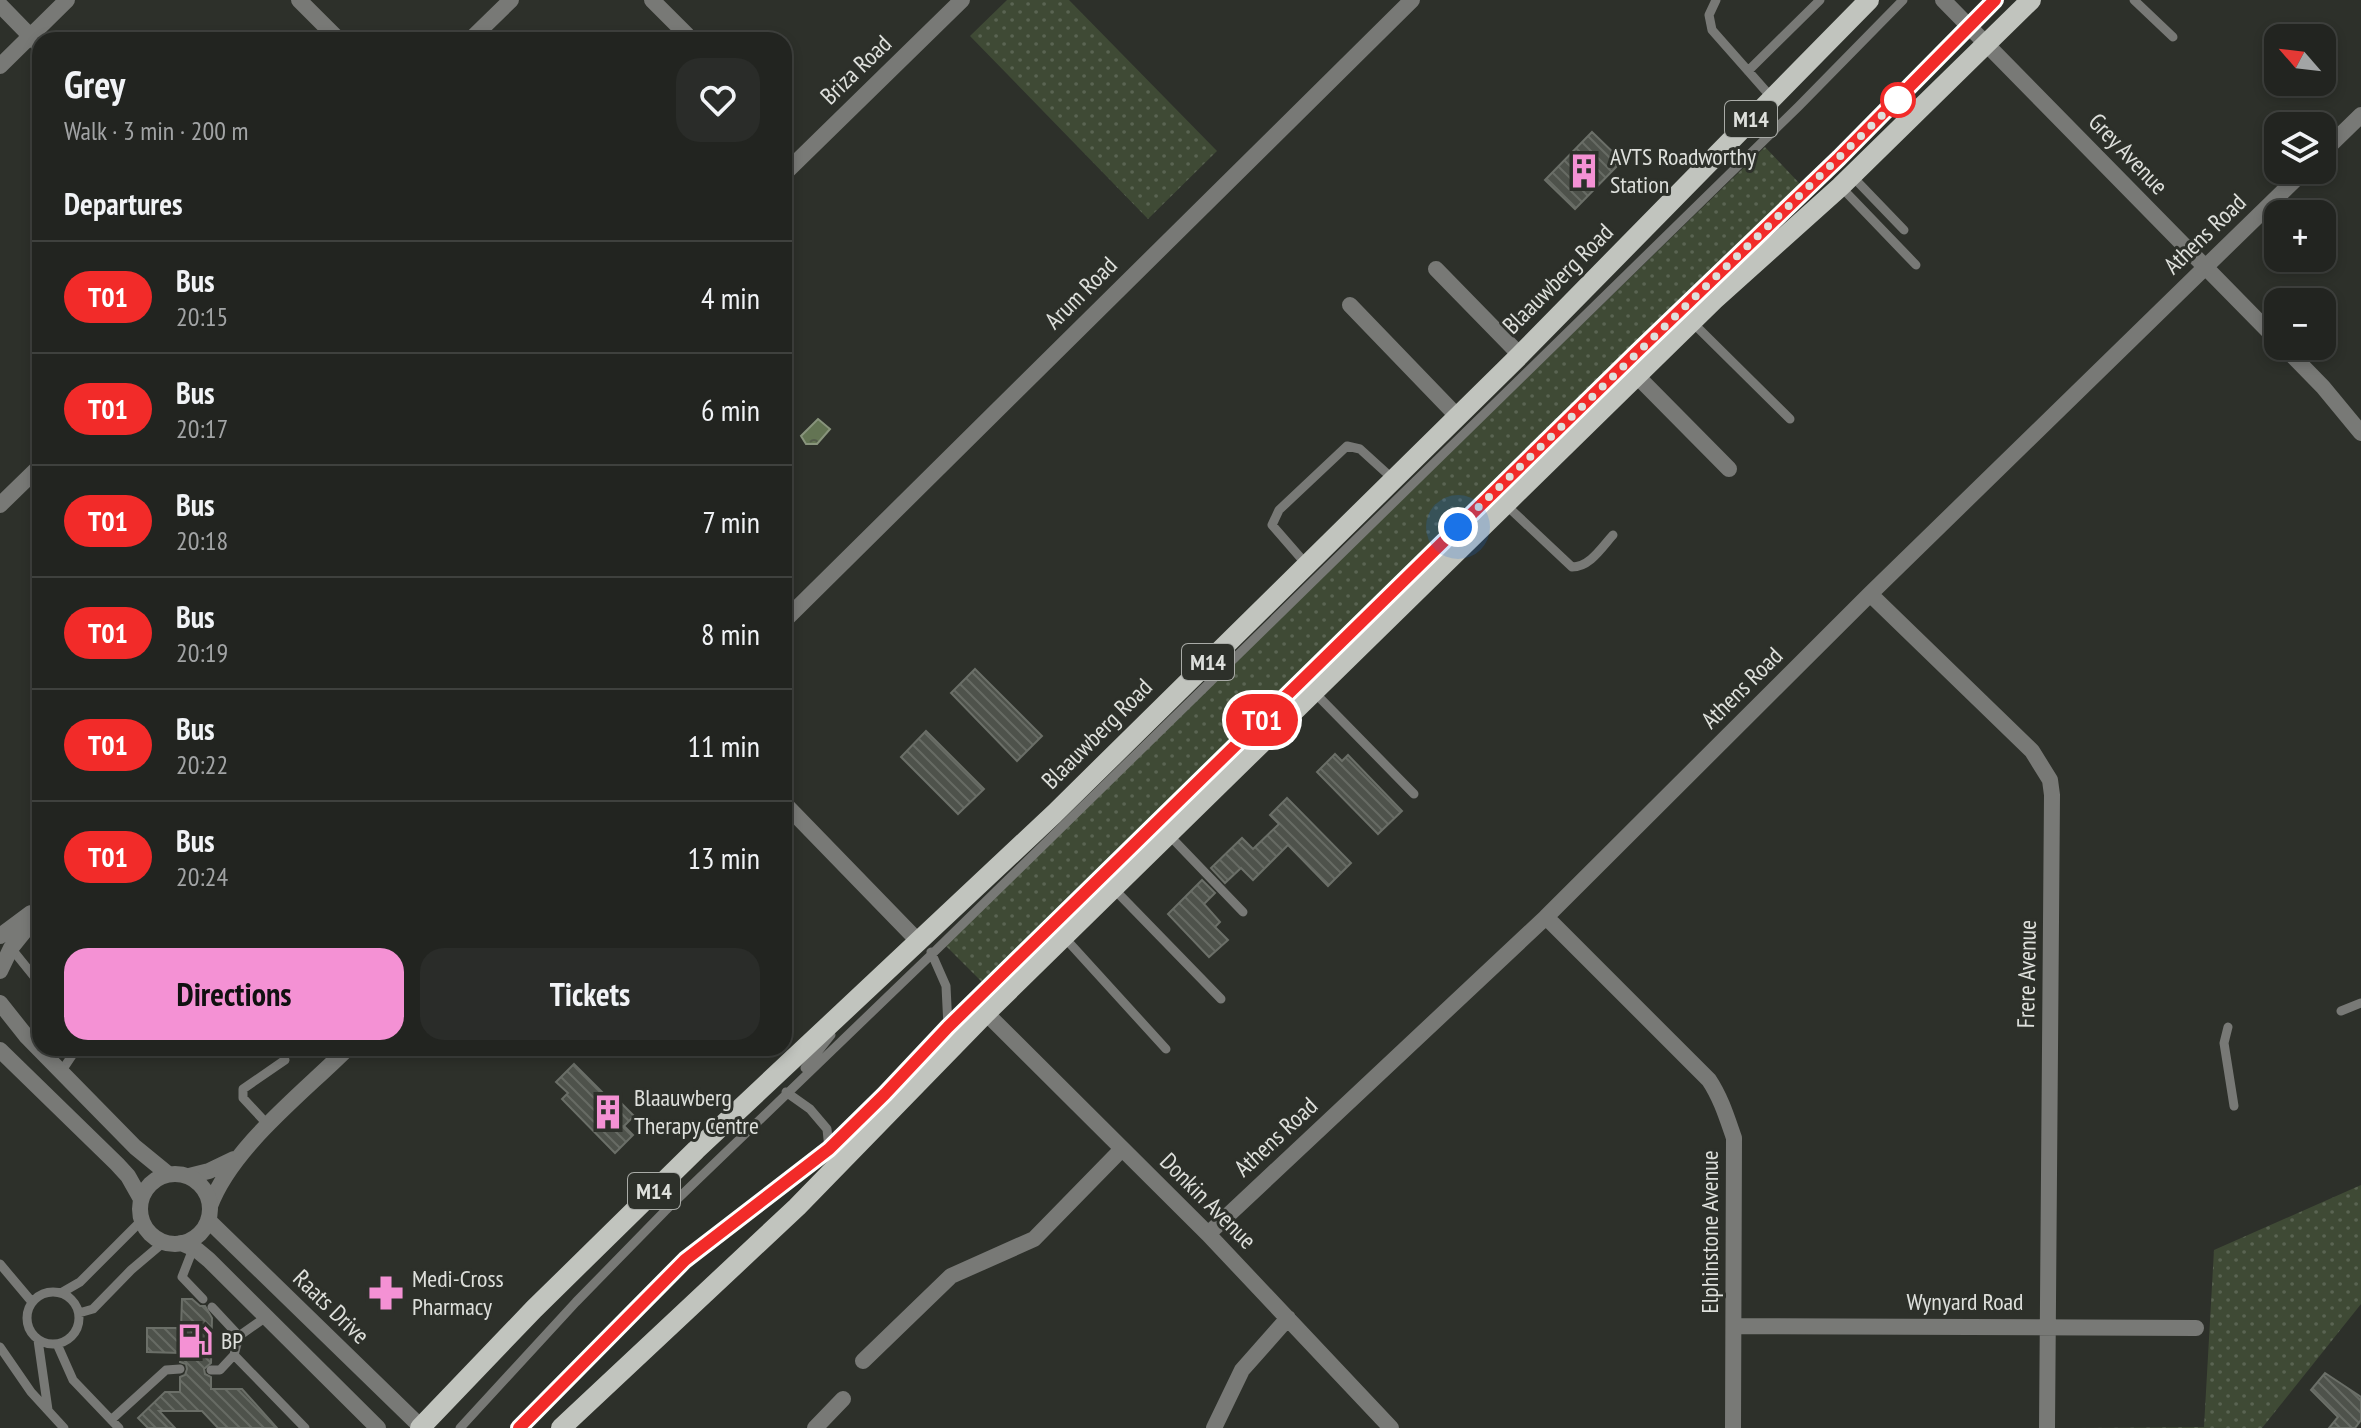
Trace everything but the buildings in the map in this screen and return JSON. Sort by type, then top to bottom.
[{"type":"main road","name":"Blaauwberg Road","points":[[421,1428],[534,1309],[631,1214],[860,997],[926,948],[1054,814],[1520,355],[1869,0]]},
{"type":"main road","points":[[561,1428],[797,1207],[986,1013],[1168,834],[1692,322],[1846,181],[2031,0]]},
{"type":"street","points":[[42,32],[67,0]]},
{"type":"street","points":[[299,0],[331,32]]},
{"type":"street","points":[[478,32],[511,0]]},
{"type":"street","points":[[652,0],[684,32]]},
{"type":"street","name":"Briza Road","points":[[792,166],[962,0]]},
{"type":"street","name":"Arum Road","points":[[792,613],[1412,0]]},
{"type":"street","name":"Grey Avenue","points":[[1943,0],[2264,327]]},
{"type":"street","points":[[0,5],[32,38]]},
{"type":"street","points":[[0,66],[32,43]]},
{"type":"street","points":[[2336,139],[2361,115]]},
{"type":"street","name":"Athens Road","points":[[1208,1234],[1546,917],[1870,594],[2291,184]]},
{"type":"street","points":[[1436,269],[1520,355]]},
{"type":"street","points":[[1350,305],[1457,416]]},
{"type":"street","points":[[2297,360],[2361,433]]},
{"type":"street","points":[[1637,376],[1729,469]]},
{"type":"street","points":[[0,505],[32,474]]},
{"type":"street","name":"Frere Avenue","points":[[1870,594],[2032,751],[2050,780],[2047,1428]]},
{"type":"street","points":[[792,811],[926,948]]},
{"type":"street","points":[[0,971],[5,942],[32,917]]},
{"type":"street","name":"Elphinstone Avenue","points":[[1546,917],[1709,1080],[1719,1095],[1734,1138],[1733,1428]]},
{"type":"street","points":[[0,1003],[32,1041]]},
{"type":"street","name":"Donkin Avenue","points":[[986,1013],[1208,1234],[1391,1428]]},
{"type":"street","points":[[0,1050],[117,1164],[141,1199],[142,1220],[149,1232],[209,1260],[378,1428]]},
{"type":"street","points":[[46,1056],[145,1157],[168,1174],[189,1176],[209,1171],[235,1158]]},
{"type":"street","points":[[180,1245],[195,1237],[209,1213],[218,1184],[235,1158],[340,1056]]},
{"type":"street","points":[[863,1361],[951,1276],[1034,1239],[1122,1149]]},
{"type":"street","points":[[141,1199],[154,1181],[168,1174]]},
{"type":"street","points":[[189,1176],[204,1188],[209,1213]]},
{"type":"street","name":"Raats Drive","points":[[209,1213],[421,1428]]},
{"type":"street","points":[[1214,1428],[1242,1370],[1288,1318]]},
{"type":"street","name":"Wynyard Road","points":[[1734,1326],[2196,1328]]},
{"type":"street","points":[[815,1428],[843,1399]]},
{"type":"lane","points":[[1716,0],[1709,15],[1712,30],[1772,98]]},
{"type":"lane","points":[[1748,71],[1820,0]]},
{"type":"lane","points":[[460,1428],[598,1279],[926,948],[1799,106],[1903,0]]},
{"type":"lane","points":[[829,1149],[948,1027],[1839,158],[1995,0]]},
{"type":"lane","points":[[2134,0],[2173,37]]},
{"type":"lane","points":[[1846,181],[1904,230]]},
{"type":"lane","points":[[1846,181],[1916,265]]},
{"type":"lane","points":[[1692,322],[1790,419]]},
{"type":"lane","points":[[1306,564],[1272,525],[1279,510],[1347,446],[1360,449],[1393,479]]},
{"type":"lane","points":[[1506,505],[1572,567],[1587,563],[1613,535]]},
{"type":"lane","points":[[1314,692],[1414,794]]},
{"type":"lane","points":[[1168,834],[1243,912]]},
{"type":"lane","points":[[1113,888],[1221,999]]},
{"type":"lane","points":[[1064,937],[1166,1049]]},
{"type":"lane","points":[[5,942],[32,974]]},
{"type":"lane","points":[[926,948],[946,986],[948,1027]]},
{"type":"lane","points":[[786,1092],[860,997]]},
{"type":"lane","points":[[2341,1011],[2361,1003]]},
{"type":"lane","points":[[2228,1027],[2224,1043],[2234,1106]]},
{"type":"lane","points":[[61,1072],[72,1056]]},
{"type":"lane","points":[[269,1126],[243,1098],[243,1089],[285,1060]]},
{"type":"lane","points":[[519,1428],[685,1260],[940,1062]]},
{"type":"lane","points":[[786,1092],[810,1109],[827,1129],[829,1149]]},
{"type":"lane","points":[[48,1410],[38,1340],[28,1326],[28,1309],[32,1302],[46,1293],[61,1293],[80,1282],[142,1220]]},
{"type":"lane","points":[[79,1313],[93,1309],[131,1270],[180,1245],[182,1277],[203,1299]]},
{"type":"lane","points":[[0,1264],[32,1302]]},
{"type":"lane","points":[[38,1340],[57,1344],[71,1337],[76,1330],[79,1313],[76,1304],[61,1293]]},
{"type":"lane","points":[[212,1307],[239,1336]]},
{"type":"lane","points":[[211,1370],[220,1370],[234,1355],[239,1336],[266,1317]]},
{"type":"lane","points":[[57,1344],[73,1380],[115,1424],[166,1370],[180,1369]]},
{"type":"lane","points":[[0,1347],[31,1392],[64,1428]]},
{"type":"lane","points":[[234,1355],[305,1428]]},
{"type":"shaded area","points":[[1007,0],[1069,0],[1217,151],[1148,219],[970,36]]},
{"type":"shaded area","points":[[1765,147],[1801,185],[1660,330],[988,988],[943,943]]},
{"type":"shaded area","points":[[2361,1185],[2361,1304],[2262,1428],[2076,1428],[2204,1427],[2214,1250]]},
{"type":"water","points":[[818,419],[830,429],[817,444],[806,444],[801,436]]},
{"type":"bus line","name":"T01","points":[[519,1428],[685,1260],[829,1149],[867,1113],[948,1027],[1839,158],[1995,0]]},
{"type":"place","name":"AVTS Roadworthy Station","points":[[1584,171]]},
{"type":"place","name":"Blaauwberg Therapy Centre","points":[[608,1112]]},
{"type":"place","name":"Medi-Cross Pharmacy","points":[[386,1293]]},
{"type":"place","name":"BP","points":[[195,1341]]},
{"type":"route","points":[[1458,527],[1898,100]]}]
